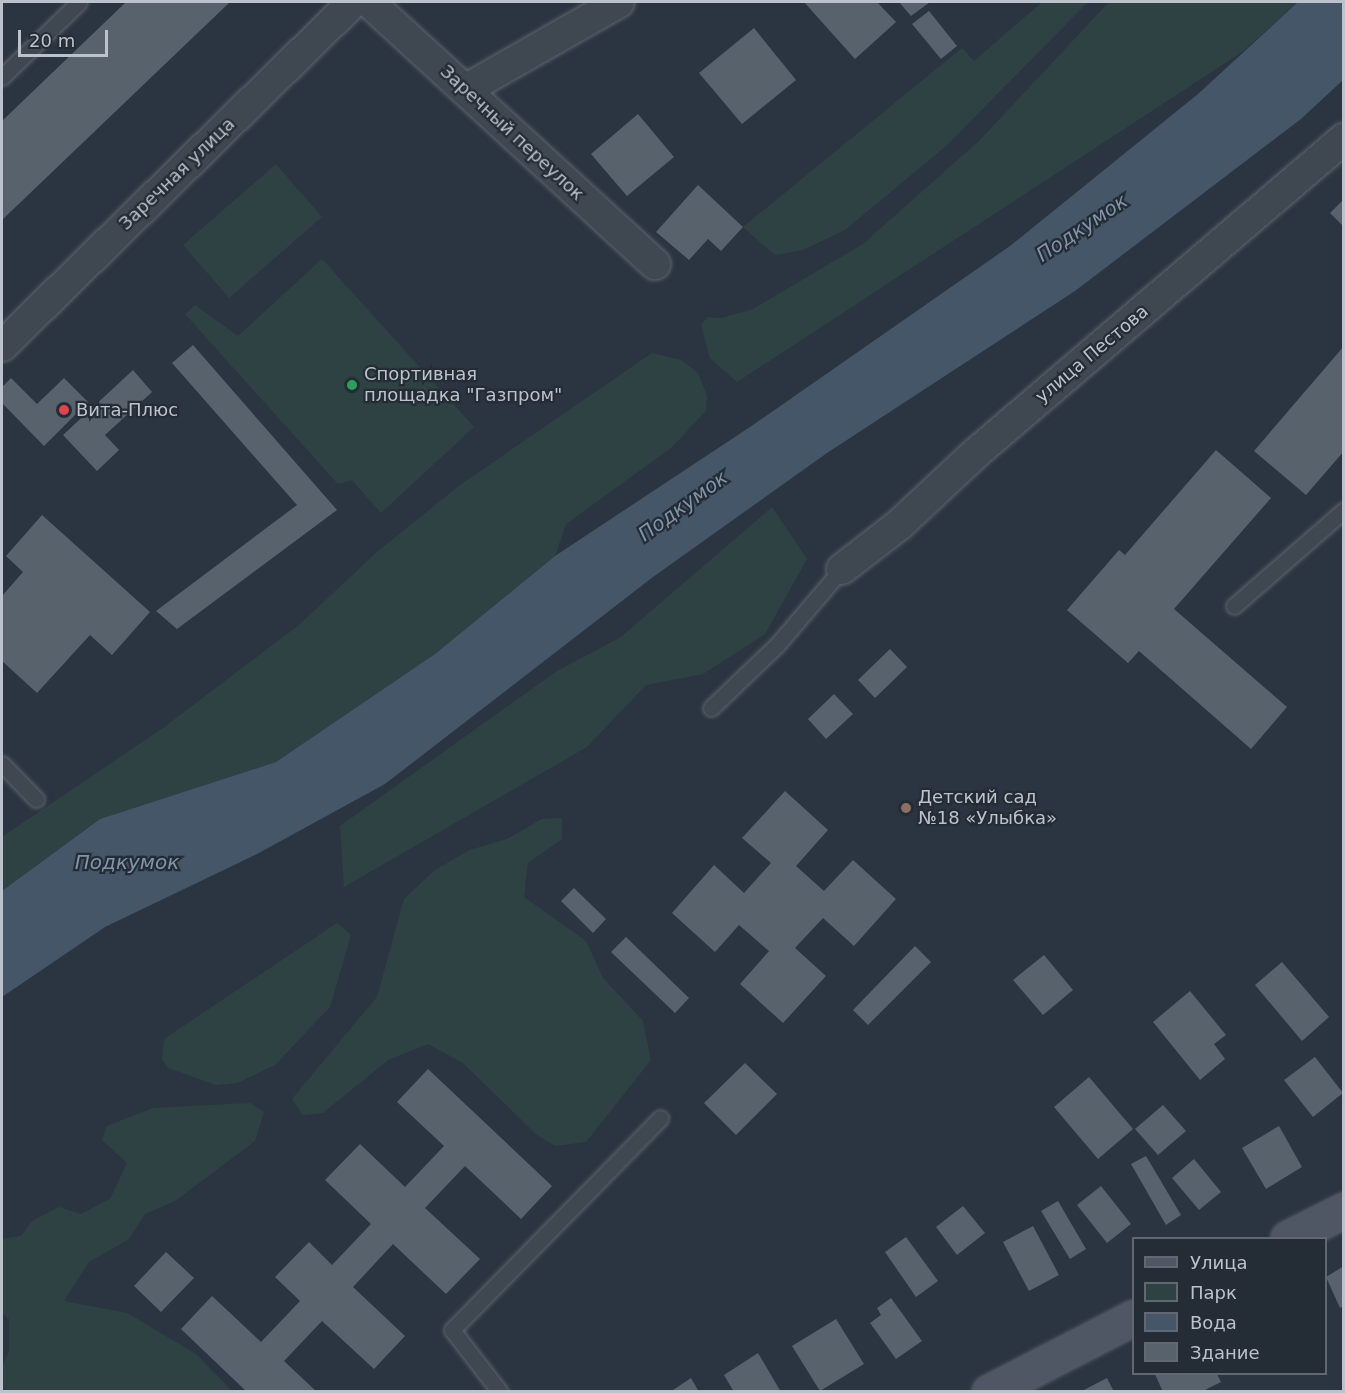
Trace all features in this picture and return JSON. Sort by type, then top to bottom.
[{"type":"street","name":"Заречная улица","points":[[2,346],[352,2]]},
{"type":"street","name":"Заречный переулок","points":[[369,2],[655,264]]},
{"type":"street","points":[[465,90],[619,2]]},
{"type":"street","name":"улица Пестова","points":[[842,569],[899,525],[976,453],[1344,139]]},
{"type":"street","points":[[1292,1237],[1344,1210]]},
{"type":"street","points":[[988,1392],[1132,1318]]},
{"type":"lane","points":[[2,77],[79,2]]},
{"type":"lane","points":[[1234,606],[1344,510]]},
{"type":"lane","points":[[711,708],[777,645],[842,569]]},
{"type":"lane","points":[[2,764],[36,799]]},
{"type":"lane","points":[[500,1392],[452,1330],[660,1118]]},
{"type":"green space","points":[[1042,2],[1088,2],[945,147],[845,230],[803,250],[775,255],[743,227],[962,48],[974,61]]},
{"type":"green space","points":[[1109,2],[1298,2],[1242,52],[737,382],[710,358],[701,325],[707,317],[722,318],[753,309],[863,244],[980,140]]},
{"type":"green space","points":[[276,164],[322,217],[229,298],[183,245]]},
{"type":"green space","name":"Спортивная площадка \"Газпром\"","points":[[322,259],[474,427],[381,513],[352,480],[338,484],[185,314],[195,305],[238,336]]},
{"type":"green space","points":[[652,353],[681,360],[698,373],[707,396],[706,411],[671,448],[566,524],[555,556],[435,654],[276,762],[100,819],[2,891],[2,837],[163,728],[299,625],[377,552],[460,485]]},
{"type":"green space","points":[[772,507],[807,559],[765,634],[703,674],[646,685],[587,747],[344,887],[340,826],[557,671],[621,637]]},
{"type":"green space","points":[[562,818],[562,839],[528,863],[524,897],[586,941],[603,978],[643,1021],[651,1060],[586,1142],[555,1146],[537,1135],[463,1063],[428,1044],[388,1060],[323,1113],[303,1115],[292,1099],[377,997],[404,899],[435,870],[470,850],[507,839],[542,819]]},
{"type":"green space","points":[[337,923],[351,935],[330,1007],[275,1065],[237,1083],[216,1085],[168,1068],[162,1059],[164,1039]]},
{"type":"green space","points":[[250,1103],[264,1112],[255,1141],[175,1201],[145,1214],[129,1239],[89,1262],[64,1301],[127,1313],[196,1354],[232,1391],[2,1391],[2,1367],[9,1351],[9,1319],[2,1313],[2,1239],[21,1236],[32,1221],[59,1207],[81,1214],[110,1199],[127,1163],[102,1140],[107,1126],[153,1108]]},
{"type":"water","name":"Подкумок","points":[[1298,2],[1344,2],[1343,80],[1301,119],[1075,291],[827,453],[653,577],[385,784],[257,854],[105,927],[2,997],[2,891],[100,819],[276,762],[435,654],[555,556],[750,427],[1010,246],[1198,94]]},
{"type":"building","points":[[126,2],[230,2],[2,220],[2,121]]},
{"type":"building","points":[[804,2],[877,2],[896,22],[855,59]]},
{"type":"building","points":[[899,2],[930,2],[911,16]]},
{"type":"building","points":[[929,11],[957,46],[941,59],[912,24]]},
{"type":"building","points":[[754,28],[796,80],[742,124],[699,73]]},
{"type":"building","points":[[638,114],[674,157],[627,196],[591,154]]},
{"type":"building","points":[[698,185],[743,227],[721,251],[708,239],[689,260],[656,232]]},
{"type":"building","points":[[1344,199],[1344,227],[1330,213]]},
{"type":"building","points":[[193,345],[337,510],[177,629],[156,611],[297,505],[172,363]]},
{"type":"building","points":[[1344,346],[1344,451],[1306,495],[1254,451]]},
{"type":"building","points":[[133,370],[152,392],[105,435],[119,450],[97,471],[63,435]]},
{"type":"building","points":[[11,378],[37,404],[64,378],[88,402],[44,446],[2,403],[2,387]]},
{"type":"building","points":[[1216,450],[1271,498],[1174,609],[1287,707],[1251,749],[1139,651],[1128,663],[1067,610],[1119,550],[1125,555]]},
{"type":"building","points":[[42,515],[150,612],[112,655],[90,635],[37,693],[2,661],[2,596],[23,572],[6,556]]},
{"type":"building","points":[[890,649],[907,667],[875,698],[858,680]]},
{"type":"building","points":[[834,694],[853,714],[826,739],[808,719]]},
{"type":"building","points":[[785,791],[828,830],[796,866],[824,891],[853,860],[896,899],[854,946],[823,918],[795,948],[826,976],[783,1023],[740,984],[769,951],[739,925],[715,952],[672,913],[714,865],[744,893],[771,863],[742,838]]},
{"type":"building","points":[[574,888],[606,919],[593,933],[561,901]]},
{"type":"building","points":[[626,937],[689,998],[675,1013],[611,952]]},
{"type":"building","points":[[915,946],[931,962],[868,1025],[853,1010]]},
{"type":"building","points":[[1044,955],[1073,990],[1043,1015],[1013,980]]},
{"type":"building","points":[[1282,962],[1329,1017],[1302,1041],[1255,985]]},
{"type":"building","points":[[1190,991],[1226,1035],[1214,1044],[1225,1059],[1200,1080],[1153,1022]]},
{"type":"building","points":[[1315,1057],[1343,1093],[1313,1117],[1284,1080]]},
{"type":"building","points":[[745,1063],[777,1094],[736,1135],[704,1103]]},
{"type":"building","points":[[428,1069],[552,1186],[521,1219],[465,1166],[425,1208],[480,1259],[446,1294],[393,1244],[353,1287],[405,1336],[374,1369],[322,1321],[284,1361],[317,1392],[247,1392],[181,1329],[212,1296],[261,1342],[300,1301],[275,1277],[309,1242],[332,1265],[371,1224],[325,1180],[360,1144],[405,1187],[444,1146],[397,1102]]},
{"type":"building","points":[[1089,1077],[1133,1129],[1098,1159],[1054,1107]]},
{"type":"building","points":[[1163,1105],[1186,1131],[1158,1155],[1135,1129]]},
{"type":"building","points":[[1279,1126],[1302,1167],[1266,1189],[1242,1148]]},
{"type":"building","points":[[1146,1156],[1181,1215],[1166,1225],[1131,1164]]},
{"type":"building","points":[[1194,1159],[1221,1192],[1199,1210],[1172,1178]]},
{"type":"building","points":[[1101,1186],[1131,1224],[1107,1243],[1077,1205]]},
{"type":"building","points":[[1058,1201],[1086,1249],[1070,1259],[1041,1211]]},
{"type":"building","points":[[963,1206],[985,1233],[957,1255],[936,1227]]},
{"type":"building","points":[[1033,1226],[1059,1275],[1029,1291],[1003,1242]]},
{"type":"building","points":[[906,1237],[938,1281],[916,1297],[885,1252]]},
{"type":"building","points":[[166,1252],[194,1278],[161,1312],[134,1286]]},
{"type":"building","points":[[1344,1266],[1344,1306],[1340,1308],[1327,1279],[1327,1276]]},
{"type":"building","points":[[891,1298],[922,1341],[896,1359],[870,1323],[881,1315],[877,1308]]},
{"type":"building","points":[[836,1319],[864,1364],[820,1391],[792,1346]]},
{"type":"building","points":[[758,1353],[781,1392],[734,1392],[724,1375]]},
{"type":"building","points":[[1155,1375],[1218,1375],[1221,1382],[1201,1392],[1163,1392]]},
{"type":"building","points":[[691,1378],[699,1392],[670,1392]]},
{"type":"building","points":[[1107,1378],[1114,1392],[1080,1392]]},
{"type":"place","name":"Спортивная площадка \"Газпром\"","points":[[352,385]]},
{"type":"place","name":"Вита-Плюс","points":[[64,410]]},
{"type":"place","name":"Детский сад №18 «Улыбка»","points":[[906,808]]}]
